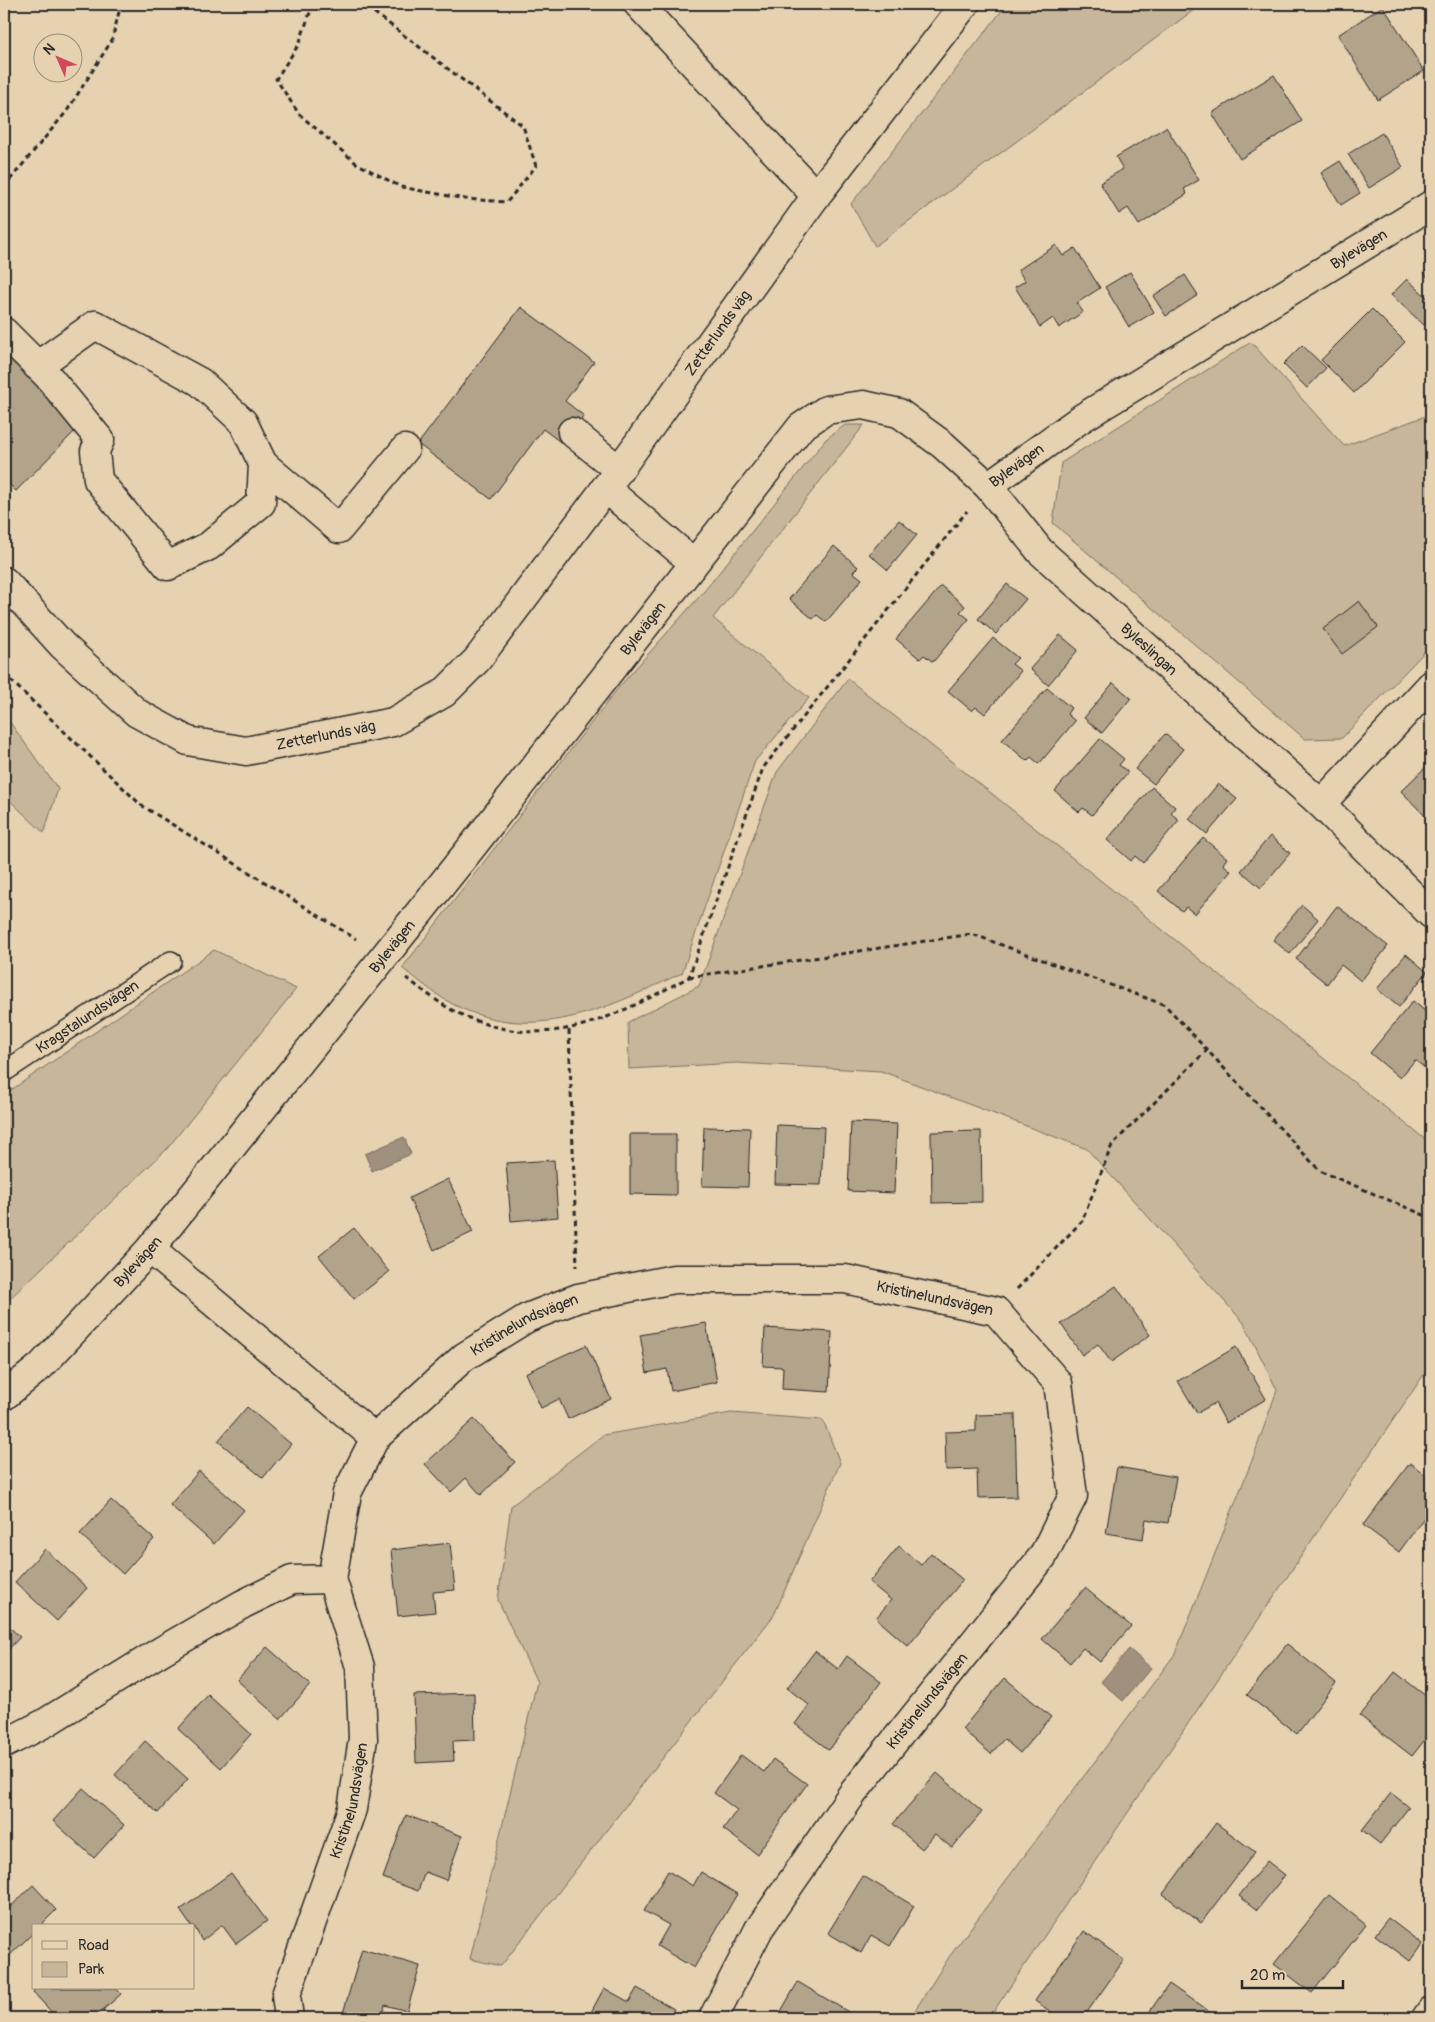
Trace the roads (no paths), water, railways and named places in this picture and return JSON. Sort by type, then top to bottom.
[{"type":"street","points":[[638,4],[816,196]]},
{"type":"street","name":"Zetterlunds väg","points":[[4,581],[63,646],[137,713],[188,741],[246,751],[393,722],[444,693],[477,660],[612,479],[816,196],[965,4]]},
{"type":"street","name":"Bylevägen","points":[[4,1396],[41,1366],[150,1249],[471,848],[801,428],[826,410],[863,405],[899,413],[943,445],[988,486],[1082,418],[1431,205]]},
{"type":"street","points":[[38,366],[95,325],[200,382],[243,422],[263,464],[339,528],[405,449]]},
{"type":"street","points":[[4,332],[38,366],[100,440],[95,451],[98,480],[168,566],[209,546],[261,503],[263,464]]},
{"type":"street","points":[[572,432],[612,479],[694,563]]},
{"type":"street","name":"Byleslingan","points":[[988,486],[1040,551],[1321,804],[1431,914]]},
{"type":"street","points":[[1321,804],[1431,684]]},
{"type":"street","points":[[150,1249],[376,1438]]},
{"type":"street","name":"Kristinelundsvägen","points":[[289,2018],[286,1996],[352,1809],[363,1739],[360,1667],[332,1579],[347,1493],[376,1438],[464,1357],[527,1318],[578,1298],[674,1279],[845,1279],[996,1311],[1058,1383],[1073,1496],[1043,1556],[853,1793],[759,1929],[713,2018]]},
{"type":"street","points":[[4,1744],[45,1723],[163,1650],[243,1604],[292,1580],[332,1579]]},
{"type":"street","points":[[1426,2018],[1431,2011]]},
{"type":"lane","name":"Kragstalundsvägen","points":[[4,1072],[172,961]]}]
